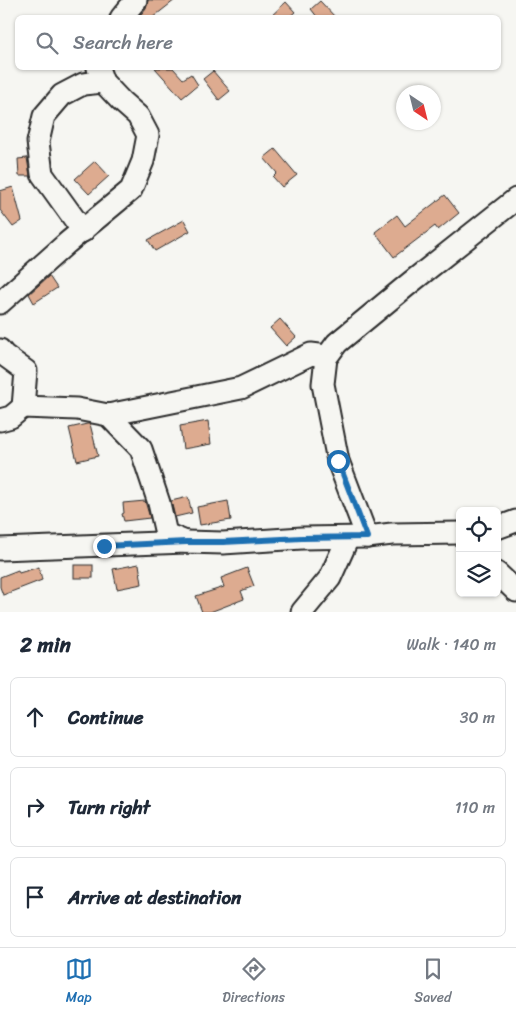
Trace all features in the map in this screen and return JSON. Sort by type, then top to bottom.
[{"type":"street","points":[[124,15],[136,0]]},
{"type":"street","points":[[0,303],[131,190],[143,161],[148,135],[138,116],[121,101],[101,75],[62,95],[44,116],[38,142],[42,174],[83,231]]},
{"type":"street","points":[[302,612],[330,578],[358,537],[338,461],[322,384],[326,358],[337,343],[516,199]]},
{"type":"street","points":[[0,350],[26,371],[23,407]]},
{"type":"street","points":[[0,420],[11,416],[23,407],[77,409],[108,415],[241,388],[311,354],[326,358]]},
{"type":"street","points":[[108,415],[141,449],[159,503],[166,534],[186,542]]},
{"type":"street","points":[[501,527],[516,521]]},
{"type":"street","points":[[0,549],[358,537],[392,534],[456,534]]},
{"type":"street","points":[[501,577],[516,591]]},
{"type":"building","points":[[148,0],[175,0],[156,15],[140,15],[146,8]]},
{"type":"building","points":[[320,1],[333,15],[316,15],[311,9]]},
{"type":"building","points":[[286,2],[295,12],[292,15],[272,15]]},
{"type":"building","points":[[157,70],[175,70],[183,79],[191,74],[198,85],[182,98]]},
{"type":"building","points":[[213,71],[230,91],[219,100],[203,79]]},
{"type":"building","points":[[275,149],[297,175],[282,187],[273,177],[277,173],[264,158]]},
{"type":"building","points":[[27,158],[30,176],[19,176],[18,159]]},
{"type":"building","points":[[95,161],[109,176],[89,194],[75,179]]},
{"type":"building","points":[[13,187],[22,221],[13,227],[0,210],[0,191]]},
{"type":"building","points":[[445,195],[459,213],[438,230],[435,226],[394,257],[375,232],[397,215],[405,226]]},
{"type":"building","points":[[184,220],[190,231],[155,251],[148,240]]},
{"type":"building","points":[[49,276],[57,288],[34,303],[29,294]]},
{"type":"building","points":[[280,319],[296,337],[286,346],[270,328]]},
{"type":"building","points":[[208,421],[211,444],[183,449],[180,426]]},
{"type":"building","points":[[90,424],[98,456],[77,461],[69,428]]},
{"type":"building","points":[[188,497],[192,513],[175,517],[171,501]]},
{"type":"building","points":[[145,501],[150,518],[124,521],[122,514],[124,513],[123,503]]},
{"type":"building","points":[[228,501],[231,520],[200,525],[197,507]]},
{"type":"building","points":[[139,564],[142,584],[117,589],[113,569]]},
{"type":"building","points":[[74,565],[93,565],[93,578],[74,578]]},
{"type":"building","points":[[39,567],[42,580],[3,595],[0,587],[0,577],[18,570],[19,573]]},
{"type":"building","points":[[247,568],[254,586],[241,591],[244,599],[210,612],[202,612],[196,596],[224,587],[221,578]]},
{"type":"route","points":[[104,546],[367,537],[338,461]]}]
